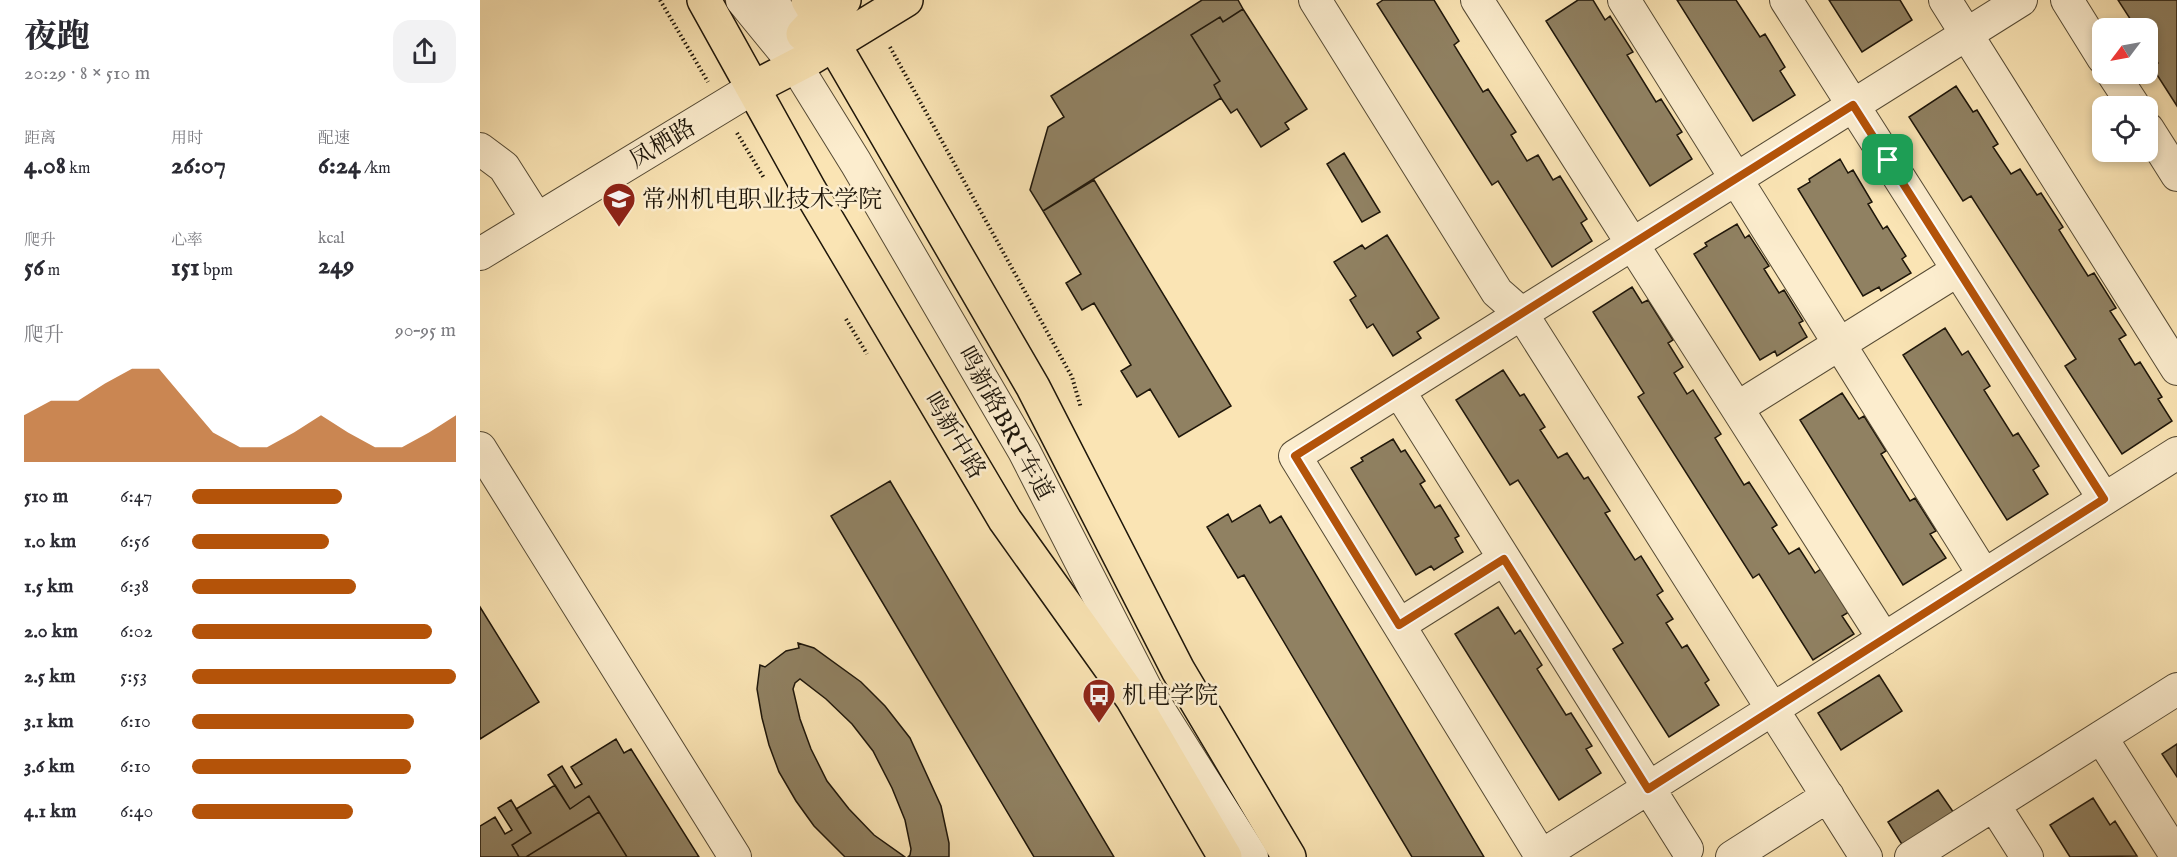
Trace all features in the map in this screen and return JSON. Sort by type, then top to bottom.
[{"type":"main road","name":"鸣新中路","points":[[704,0],[816,201],[1005,520],[1132,698],[1225,857]]},
{"type":"main road","name":"凤栖路","points":[[753,88],[812,35],[906,0]]},
{"type":"main road","points":[[812,35],[1033,387],[1178,670],[1289,857]]},
{"type":"lane","name":"鸣新路BRT车道","points":[[742,0],[812,35],[856,163],[1024,451],[1146,689],[1252,857]]},
{"type":"lane","name":"鸣新路BRT车道","points":[[771,0],[812,35],[1036,439],[1163,675],[1269,857]]},
{"type":"lane","points":[[1315,0],[1497,292],[1522,314],[1866,857]]},
{"type":"lane","points":[[1624,0],[1984,575]]},
{"type":"lane","points":[[1786,0],[2104,499]]},
{"type":"lane","points":[[1945,0],[2177,369]]},
{"type":"lane","points":[[2021,0],[1295,456],[1541,856],[2177,453]]},
{"type":"lane","points":[[2067,0],[2092,40]]},
{"type":"lane","points":[[1489,4],[1632,244],[1884,639]]},
{"type":"lane","name":"凤栖路","points":[[480,254],[753,88]]},
{"type":"lane","points":[[2158,145],[2177,175]]},
{"type":"lane","points":[[480,148],[504,167],[537,219]]},
{"type":"lane","points":[[1737,408],[1958,270]]},
{"type":"lane","points":[[1399,391],[1648,789],[1680,853],[1704,848],[1715,851],[1721,857]]},
{"type":"lane","points":[[480,448],[735,857]]},
{"type":"lane","points":[[1399,625],[1504,559]]},
{"type":"lane","points":[[1911,857],[2177,689]]},
{"type":"lane","points":[[2101,737],[2177,857]]},
{"type":"lane","points":[[1732,857],[1828,796]]},
{"type":"lane","points":[[1994,805],[2027,857]]},
{"type":"building","points":[[1202,0],[1238,0],[1243,9],[1223,22],[1220,17],[1191,35],[1220,81],[1214,85],[1221,98],[1043,211],[1030,190],[1048,127],[1064,117],[1051,96]]},
{"type":"building","points":[[1383,0],[1434,0],[1459,41],[1454,45],[1483,92],[1488,89],[1516,132],[1511,135],[1527,161],[1538,155],[1553,180],[1560,176],[1587,219],[1581,223],[1592,241],[1552,267],[1498,181],[1492,185],[1377,4]]},
{"type":"building","points":[[1578,0],[1593,0],[1605,20],[1610,16],[1633,52],[1627,55],[1656,102],[1661,99],[1682,132],[1677,135],[1692,159],[1650,186],[1546,21]]},
{"type":"building","points":[[1677,0],[1736,0],[1760,37],[1765,34],[1785,67],[1780,71],[1795,95],[1753,121]]},
{"type":"building","points":[[1829,0],[1900,0],[1912,20],[1862,52]]},
{"type":"building","points":[[2118,0],[2177,0],[2177,106],[2158,76],[2158,18],[2130,18]]},
{"type":"building","points":[[1243,9],[1307,109],[1285,123],[1289,129],[1261,147],[1237,109],[1231,113],[1221,98],[1214,85],[1220,81],[1191,35],[1220,17],[1223,22]]},
{"type":"building","points":[[1956,86],[1973,112],[1977,110],[1998,144],[1993,147],[2011,174],[2020,169],[2037,195],[2041,193],[2063,227],[2059,230],[2088,276],[2094,273],[2116,308],[2110,311],[2126,335],[2119,339],[2135,365],[2140,362],[2162,397],[2158,399],[2172,421],[2122,454],[2065,366],[2076,359],[1971,196],[1963,201],[1909,117]]},
{"type":"building","points":[[1344,153],[1380,212],[1362,222],[1327,164]]},
{"type":"building","points":[[1840,159],[1848,173],[1853,170],[1872,202],[1868,204],[1883,229],[1887,226],[1906,256],[1902,259],[1911,273],[1881,291],[1879,287],[1863,296],[1798,189]]},
{"type":"building","points":[[1094,180],[1231,406],[1179,437],[1150,389],[1137,397],[1121,371],[1131,365],[1094,303],[1082,310],[1066,283],[1081,274],[1043,211]]},
{"type":"building","points":[[1737,224],[1745,238],[1749,235],[1769,266],[1764,269],[1779,293],[1784,290],[1803,321],[1799,323],[1807,337],[1777,356],[1775,351],[1760,360],[1694,254],[1707,246],[1705,243]]},
{"type":"building","points":[[1387,235],[1439,318],[1417,332],[1421,338],[1393,356],[1373,324],[1367,328],[1350,300],[1356,296],[1334,262],[1362,245],[1365,249]]},
{"type":"building","points":[[1632,287],[1642,303],[1648,300],[1673,340],[1668,343],[1683,367],[1674,373],[1687,394],[1693,390],[1721,434],[1715,438],[1744,485],[1749,482],[1777,525],[1772,528],[1789,554],[1799,548],[1815,573],[1821,569],[1849,612],[1842,616],[1854,634],[1813,660],[1759,574],[1753,578],[1638,397],[1644,393],[1593,312]]},
{"type":"building","points":[[1945,328],[1962,355],[1968,351],[1990,386],[1984,390],[2013,436],[2018,433],[2039,466],[2033,470],[2048,494],[2007,520],[1903,355]]},
{"type":"building","points":[[1503,370],[1520,396],[1524,394],[1545,427],[1540,430],[1558,458],[1567,453],[1584,479],[1588,477],[1610,511],[1605,513],[1635,560],[1641,556],[1663,591],[1657,595],[1673,619],[1666,623],[1682,648],[1687,645],[1709,680],[1705,683],[1719,705],[1669,737],[1613,649],[1623,643],[1518,480],[1510,485],[1456,400]]},
{"type":"building","points":[[1842,393],[1859,419],[1864,416],[1886,451],[1881,454],[1910,501],[1915,498],[1936,531],[1930,534],[1946,558],[1903,585],[1800,420]]},
{"type":"building","points":[[1393,439],[1401,452],[1405,450],[1425,481],[1420,484],[1435,508],[1440,505],[1459,536],[1455,538],[1463,552],[1434,570],[1431,566],[1416,575],[1351,468],[1363,461],[1361,458]]},
{"type":"building","points":[[890,481],[1114,857],[1034,857],[831,516]]},
{"type":"building","points":[[1260,505],[1270,523],[1281,516],[1484,857],[1412,857],[1244,575],[1238,578],[1207,527],[1228,514],[1232,522]]},
{"type":"building","points":[[480,607],[539,702],[480,739]]},
{"type":"building","points":[[1498,607],[1515,634],[1520,630],[1542,665],[1537,669],[1566,715],[1571,713],[1592,746],[1586,749],[1601,773],[1559,800],[1455,634]]},
{"type":"building","points":[[798,643],[814,648],[861,682],[885,706],[910,738],[941,806],[949,843],[949,857],[908,857],[911,849],[905,820],[873,751],[852,724],[826,699],[800,679],[795,683],[793,689],[800,719],[811,749],[827,781],[874,835],[905,857],[845,857],[814,826],[796,801],[779,772],[769,745],[757,689],[760,665],[765,667],[786,651],[799,648]]},
{"type":"building","points":[[1879,675],[1902,711],[1841,750],[1818,713]]},
{"type":"building","points":[[616,739],[624,753],[631,749],[699,857],[627,857],[589,796],[570,809],[548,775],[562,766],[575,788],[582,784],[571,767]]},
{"type":"building","points":[[2177,744],[2177,777],[2162,754]]},
{"type":"building","points":[[555,785],[570,809],[589,796],[599,812],[526,857],[519,857],[512,845],[531,833],[516,809]]},
{"type":"building","points":[[1938,790],[1954,813],[1903,846],[1888,822]]},
{"type":"building","points":[[2093,798],[2110,825],[2115,821],[2137,856],[2070,857],[2050,825]]},
{"type":"building","points":[[511,800],[531,833],[512,845],[519,857],[480,857],[480,826],[495,817],[505,834],[512,830],[498,808]]},
{"type":"building","points":[[599,812],[627,857],[526,857]]},
{"type":"place","name":"常州机电职业技术学院","points":[[619,228]]},
{"type":"place","name":"机电学院","points":[[1099,724]]},
{"type":"route","points":[[1853,105],[1888,160],[2104,499],[1648,789],[1504,559],[1399,625],[1295,456],[1853,105]]}]
